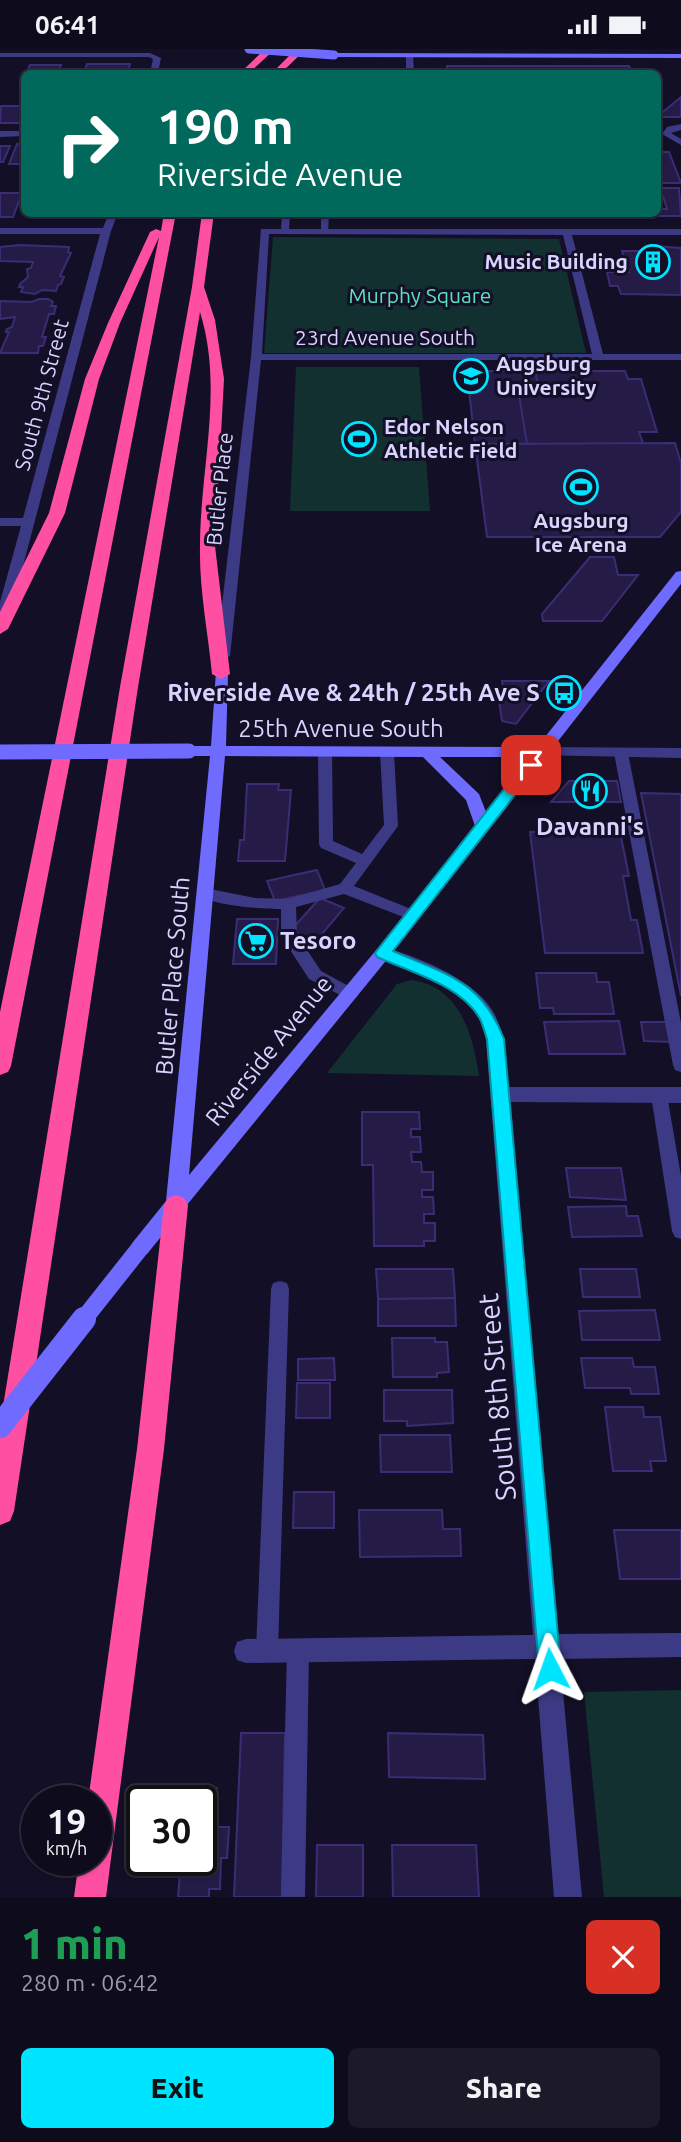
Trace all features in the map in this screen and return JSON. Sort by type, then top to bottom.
[{"type":"highway","points":[[279,70],[301,49]]},
{"type":"highway","points":[[247,70],[266,51]]},
{"type":"highway","points":[[0,628],[57,513],[92,379],[162,217]]},
{"type":"highway","points":[[0,1066],[169,217]]},
{"type":"highway","points":[[0,1511],[129,687],[198,287],[207,217]]},
{"type":"highway","points":[[198,287],[212,322],[219,397],[208,541],[221,674]]},
{"type":"highway","points":[[105,1785],[165,1333],[176,1205]]},
{"type":"highway","points":[[90,1897],[93,1876]]},
{"type":"street","points":[[250,49],[334,55],[655,53],[681,56]]},
{"type":"street","points":[[0,55],[34,52],[154,56],[157,60],[155,70]]},
{"type":"street","points":[[409,55],[410,70]]},
{"type":"street","points":[[662,134],[681,127]]},
{"type":"street","points":[[0,134],[21,134]]},
{"type":"street","points":[[662,134],[681,142]]},
{"type":"street","name":"South 9th Street","points":[[0,628],[69,365],[112,217]]},
{"type":"street","points":[[0,231],[106,231]]},
{"type":"street","name":"Butler Place","points":[[218,751],[221,674],[256,357],[264,231],[285,231]]},
{"type":"street","points":[[285,231],[681,232]]},
{"type":"street","points":[[566,232],[598,358]]},
{"type":"street","name":"23rd Avenue South","points":[[256,357],[681,357]]},
{"type":"street","points":[[0,522],[29,522]]},
{"type":"street","name":"Riverside Avenue","points":[[0,1426],[140,1248],[383,953],[681,575]]},
{"type":"street","name":"Butler Place South","points":[[176,1205],[218,751]]},
{"type":"street","name":"25th Avenue South","points":[[0,752],[681,753]]},
{"type":"street","points":[[427,752],[473,798],[483,827]]},
{"type":"street","name":"South 8th Street","points":[[383,953],[448,982],[470,996],[486,1015],[495,1039],[568,1897]]},
{"type":"street","points":[[501,1094],[681,1095]]},
{"type":"street","points":[[256,1650],[681,1645]]},
{"type":"lane","points":[[285,231],[286,217]]},
{"type":"lane","points":[[325,217],[325,231]]},
{"type":"lane","points":[[324,752],[326,844],[364,861]]},
{"type":"lane","points":[[345,888],[391,826],[387,752]]},
{"type":"lane","points":[[621,753],[681,1065]]},
{"type":"lane","points":[[205,893],[256,904],[288,904],[345,888],[411,915]]},
{"type":"lane","points":[[288,904],[289,936],[315,975],[350,994]]},
{"type":"lane","points":[[659,1095],[681,1231]]},
{"type":"lane","points":[[256,1650],[280,1289]]},
{"type":"lane","points":[[293,1897],[298,1650]]},
{"type":"green space","name":"Murphy Square","points":[[273,237],[559,239],[586,353],[264,353]]},
{"type":"green space","name":"Edor Nelson Athletic Field","points":[[296,367],[419,367],[430,511],[290,511]]},
{"type":"green space","points":[[411,980],[428,984],[452,1002],[468,1029],[479,1076],[327,1073],[397,984]]},
{"type":"green space","points":[[681,1690],[681,1897],[604,1897],[584,1692]]},
{"type":"building","points":[[87,64],[130,64],[128,70],[85,70]]},
{"type":"building","points":[[30,65],[61,65],[58,70],[28,70]]},
{"type":"building","points":[[447,66],[629,66],[631,70],[447,70]]},
{"type":"building","points":[[681,97],[681,117],[661,117],[661,114]]},
{"type":"building","points":[[1,106],[21,106],[21,123],[0,123]]},
{"type":"building","points":[[17,144],[21,144],[21,164],[9,164]]},
{"type":"building","points":[[0,146],[10,146],[3,162],[0,162]]},
{"type":"building","points":[[661,152],[669,152],[681,183],[661,183]]},
{"type":"building","points":[[661,188],[679,188],[681,216],[661,216],[661,209],[667,209]]},
{"type":"building","points":[[0,193],[21,193],[13,217],[0,217]]},
{"type":"building","name":"Music Building","points":[[654,246],[681,248],[681,295],[621,294],[618,286],[610,286],[607,272],[629,272],[622,251],[655,251]]},
{"type":"building","points":[[0,247],[69,247],[68,252],[71,253],[60,276],[64,277],[56,291],[42,290],[35,294],[21,292],[23,287],[19,287],[20,284],[28,277],[27,269],[31,268],[33,262],[0,261]]},
{"type":"building","points":[[48,299],[53,302],[51,306],[56,306],[54,314],[49,314],[42,337],[46,337],[43,346],[39,346],[38,353],[0,353],[9,332],[6,332],[7,329],[12,327],[15,317],[0,319],[0,301],[32,302]]},
{"type":"building","points":[[467,371],[535,371],[539,389],[518,389],[527,444],[475,444]]},
{"type":"building","points":[[535,371],[625,371],[628,379],[641,379],[657,432],[639,432],[643,443],[527,444],[518,389],[539,389]]},
{"type":"building","name":"Augsburg Ice Arena","points":[[675,443],[681,463],[681,512],[660,537],[487,537],[475,444]]},
{"type":"building","points":[[590,557],[614,557],[618,575],[638,575],[602,621],[543,621],[542,614]]},
{"type":"building","points":[[502,681],[549,681],[516,724],[502,721],[499,700],[505,700]]},
{"type":"building","name":"Davanni's","points":[[569,781],[617,781],[621,802],[551,802]]},
{"type":"building","points":[[247,784],[279,784],[278,790],[291,790],[285,861],[238,861],[240,840],[244,840]]},
{"type":"building","points":[[641,793],[681,794],[681,996]]},
{"type":"building","points":[[530,832],[620,832],[629,876],[623,876],[631,920],[637,920],[643,953],[545,953]]},
{"type":"building","name":"Tesoro","points":[[317,870],[325,890],[275,901],[267,881]]},
{"type":"building","name":"Tesoro","points":[[320,898],[344,908],[316,941],[291,930]]},
{"type":"building","name":"Tesoro","points":[[237,919],[278,919],[276,964],[233,964]]},
{"type":"building","points":[[536,973],[596,973],[597,982],[609,982],[614,1014],[554,1014],[553,1008],[540,1008]]},
{"type":"building","points":[[619,1021],[625,1054],[549,1054],[544,1022]]},
{"type":"building","points":[[641,1022],[667,1022],[670,1042],[644,1041]]},
{"type":"building","points":[[362,1112],[419,1112],[420,1129],[411,1129],[411,1137],[420,1137],[421,1152],[411,1152],[412,1162],[421,1162],[422,1172],[433,1172],[433,1190],[422,1190],[422,1197],[433,1197],[434,1214],[424,1214],[424,1223],[435,1223],[435,1241],[424,1241],[424,1246],[374,1246],[373,1165],[362,1165]]},
{"type":"building","points":[[566,1168],[621,1168],[626,1200],[570,1197]]},
{"type":"building","points":[[626,1206],[627,1216],[638,1216],[642,1236],[572,1237],[568,1207]]},
{"type":"building","points":[[376,1269],[453,1269],[455,1298],[378,1299]]},
{"type":"building","points":[[580,1269],[636,1269],[640,1297],[583,1297]]},
{"type":"building","points":[[455,1298],[456,1326],[378,1326],[378,1299]]},
{"type":"building","points":[[655,1310],[660,1340],[582,1340],[579,1311]]},
{"type":"building","points":[[392,1338],[435,1338],[435,1342],[447,1342],[449,1372],[437,1373],[437,1377],[393,1377]]},
{"type":"building","points":[[334,1358],[335,1380],[298,1380],[298,1359]]},
{"type":"building","points":[[581,1358],[632,1358],[634,1367],[655,1367],[659,1394],[631,1394],[630,1388],[585,1388]]},
{"type":"building","points":[[297,1383],[330,1383],[330,1418],[296,1418]]},
{"type":"building","points":[[384,1390],[452,1390],[453,1423],[407,1426],[407,1421],[384,1421]]},
{"type":"building","points":[[605,1407],[643,1407],[644,1417],[660,1417],[666,1461],[650,1461],[652,1471],[613,1471]]},
{"type":"building","points":[[380,1435],[450,1435],[452,1472],[381,1472]]},
{"type":"building","points":[[294,1492],[334,1492],[334,1528],[293,1528]]},
{"type":"building","points":[[359,1510],[442,1510],[443,1529],[460,1529],[461,1556],[360,1557]]},
{"type":"building","points":[[614,1530],[681,1530],[681,1579],[620,1579]]},
{"type":"building","points":[[241,1733],[285,1733],[282,1897],[234,1897]]},
{"type":"building","points":[[388,1733],[483,1735],[485,1779],[389,1777]]},
{"type":"building","points":[[217,1827],[229,1827],[227,1858],[221,1858],[220,1889],[209,1889],[209,1897],[178,1897],[180,1876],[217,1876]]},
{"type":"building","points":[[317,1845],[363,1845],[363,1897],[316,1897]]},
{"type":"building","points":[[392,1845],[476,1845],[479,1897],[393,1897]]},
{"type":"place","name":"Music Building","points":[[653,262]]},
{"type":"place","name":"Augsburg University","points":[[471,376]]},
{"type":"place","name":"Edor Nelson Athletic Field","points":[[359,439]]},
{"type":"place","name":"Augsburg Ice Arena","points":[[581,487]]},
{"type":"place","name":"Riverside Ave & 24th / 25th Ave S","points":[[564,693]]},
{"type":"place","name":"Davanni's","points":[[590,791]]},
{"type":"place","name":"Tesoro","points":[[256,941]]},
{"type":"route","points":[[531,765],[383,953],[448,982],[470,996],[486,1015],[495,1039],[550,1669]]}]
